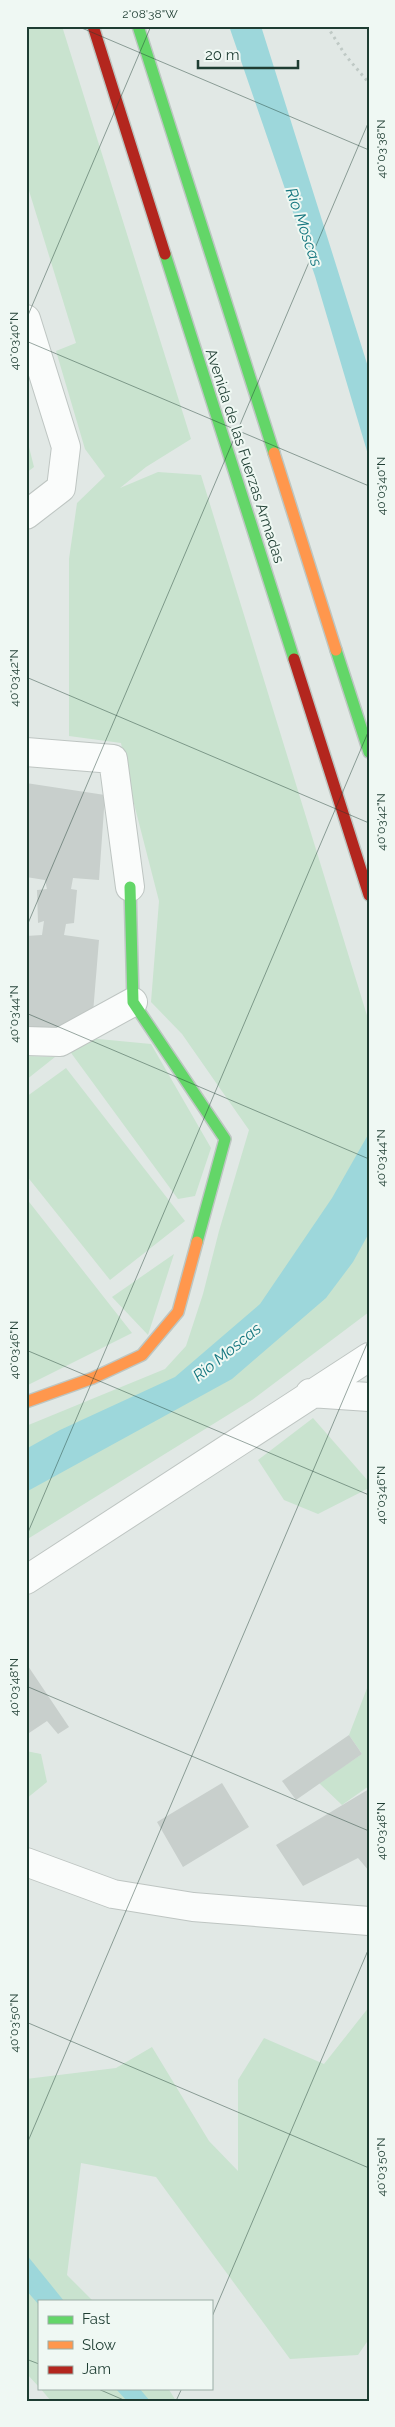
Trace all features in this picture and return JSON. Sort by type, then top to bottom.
[{"type":"main road","name":"Avenida de las Fuerzas Armadas","points":[[93,26],[369,895]]},
{"type":"main road","name":"Avenida de las Fuerzas Armadas","points":[[138,26],[369,752]]},
{"type":"main road","points":[[26,1402],[93,1378],[142,1355],[178,1312],[225,1139],[133,1002],[130,887]]},
{"type":"street","points":[[26,319],[66,447],[61,488],[26,515]]},
{"type":"street","points":[[26,752],[113,759],[130,887]]},
{"type":"street","points":[[26,1041],[60,1042],[133,1002]]},
{"type":"street","points":[[26,1580],[310,1393],[369,1357]]},
{"type":"street","points":[[310,1393],[369,1397]]},
{"type":"street","points":[[26,1862],[113,1894],[193,1907],[369,1921]]},
{"type":"path","points":[[327,26],[346,56],[369,83]]},
{"type":"green space","points":[[26,26],[62,26],[191,439],[146,467],[120,488],[158,472],[201,475],[369,1022],[369,1312],[252,1400],[26,1540],[26,1426],[165,1369],[186,1346],[203,1294],[219,1231],[249,1130],[182,1034],[151,1002],[159,901],[132,796],[121,743],[69,736],[69,559],[77,503],[105,476],[85,449],[56,351],[76,343],[26,181]]},
{"type":"green space","points":[[26,435],[34,467],[26,473]]},
{"type":"green space","points":[[88,1038],[151,1044],[211,1148],[195,1196],[178,1199],[66,1046]]},
{"type":"green space","points":[[26,1056],[55,1057],[26,1080]]},
{"type":"green space","points":[[66,1068],[185,1221],[110,1280],[26,1175],[26,1097]]},
{"type":"green space","points":[[26,1198],[132,1333],[26,1386]]},
{"type":"green space","points":[[174,1254],[148,1335],[112,1297]]},
{"type":"green space","points":[[313,1418],[369,1482],[369,1488],[318,1514],[284,1500],[258,1460]]},
{"type":"green space","points":[[369,1683],[369,1786],[342,1805],[319,1783],[362,1754],[349,1735]]},
{"type":"green space","points":[[26,1751],[41,1754],[47,1782],[26,1799]]},
{"type":"green space","points":[[369,2007],[369,2339],[358,2355],[290,2359],[156,2177],[81,2163],[67,2275],[92,2300],[38,2300],[38,2386],[26,2373],[26,2079],[116,2068],[152,2047],[209,2141],[238,2171],[238,2080],[264,2038],[324,2064]]},
{"type":"green space","points":[[42,2390],[169,2390],[176,2401],[51,2401]]},
{"type":"water","name":"Rio Moscas","points":[[229,26],[261,26],[369,370],[369,458],[315,276]]},
{"type":"water","name":"Rio Moscas","points":[[369,1133],[369,1233],[353,1262],[326,1298],[232,1379],[26,1492],[26,1449],[60,1430],[175,1377],[260,1304],[332,1198]]},
{"type":"water","points":[[26,2254],[63,2300],[38,2300],[38,2304],[26,2290]]},
{"type":"water","points":[[117,2390],[141,2390],[150,2401],[127,2401]]},
{"type":"building","points":[[26,783],[105,795],[99,880],[73,878],[71,889],[77,890],[74,923],[66,924],[64,935],[99,940],[93,1013],[69,1030],[26,1028],[26,936],[42,935],[44,921],[38,923],[37,890],[47,889],[45,880],[26,877]]},
{"type":"building","points":[[26,1663],[69,1727],[58,1734],[47,1721],[26,1735]]},
{"type":"building","points":[[349,1735],[362,1754],[296,1800],[282,1781]]},
{"type":"building","points":[[222,1783],[249,1827],[183,1867],[157,1822]]},
{"type":"building","points":[[369,1789],[369,1871],[358,1858],[303,1886],[276,1845]]},
{"type":"traffic: fast","points":[[138,26],[274,453]]},
{"type":"traffic: fast","points":[[165,254],[294,659]]},
{"type":"traffic: fast","points":[[336,650],[369,752]]},
{"type":"traffic: fast","points":[[130,887],[133,1002],[225,1139],[197,1242]]},
{"type":"traffic: slow","points":[[274,453],[336,650]]},
{"type":"traffic: slow","points":[[26,1402],[93,1378],[142,1355],[178,1312],[197,1242]]},
{"type":"traffic: jam","points":[[93,26],[165,254]]},
{"type":"traffic: jam","points":[[294,659],[369,895]]}]
